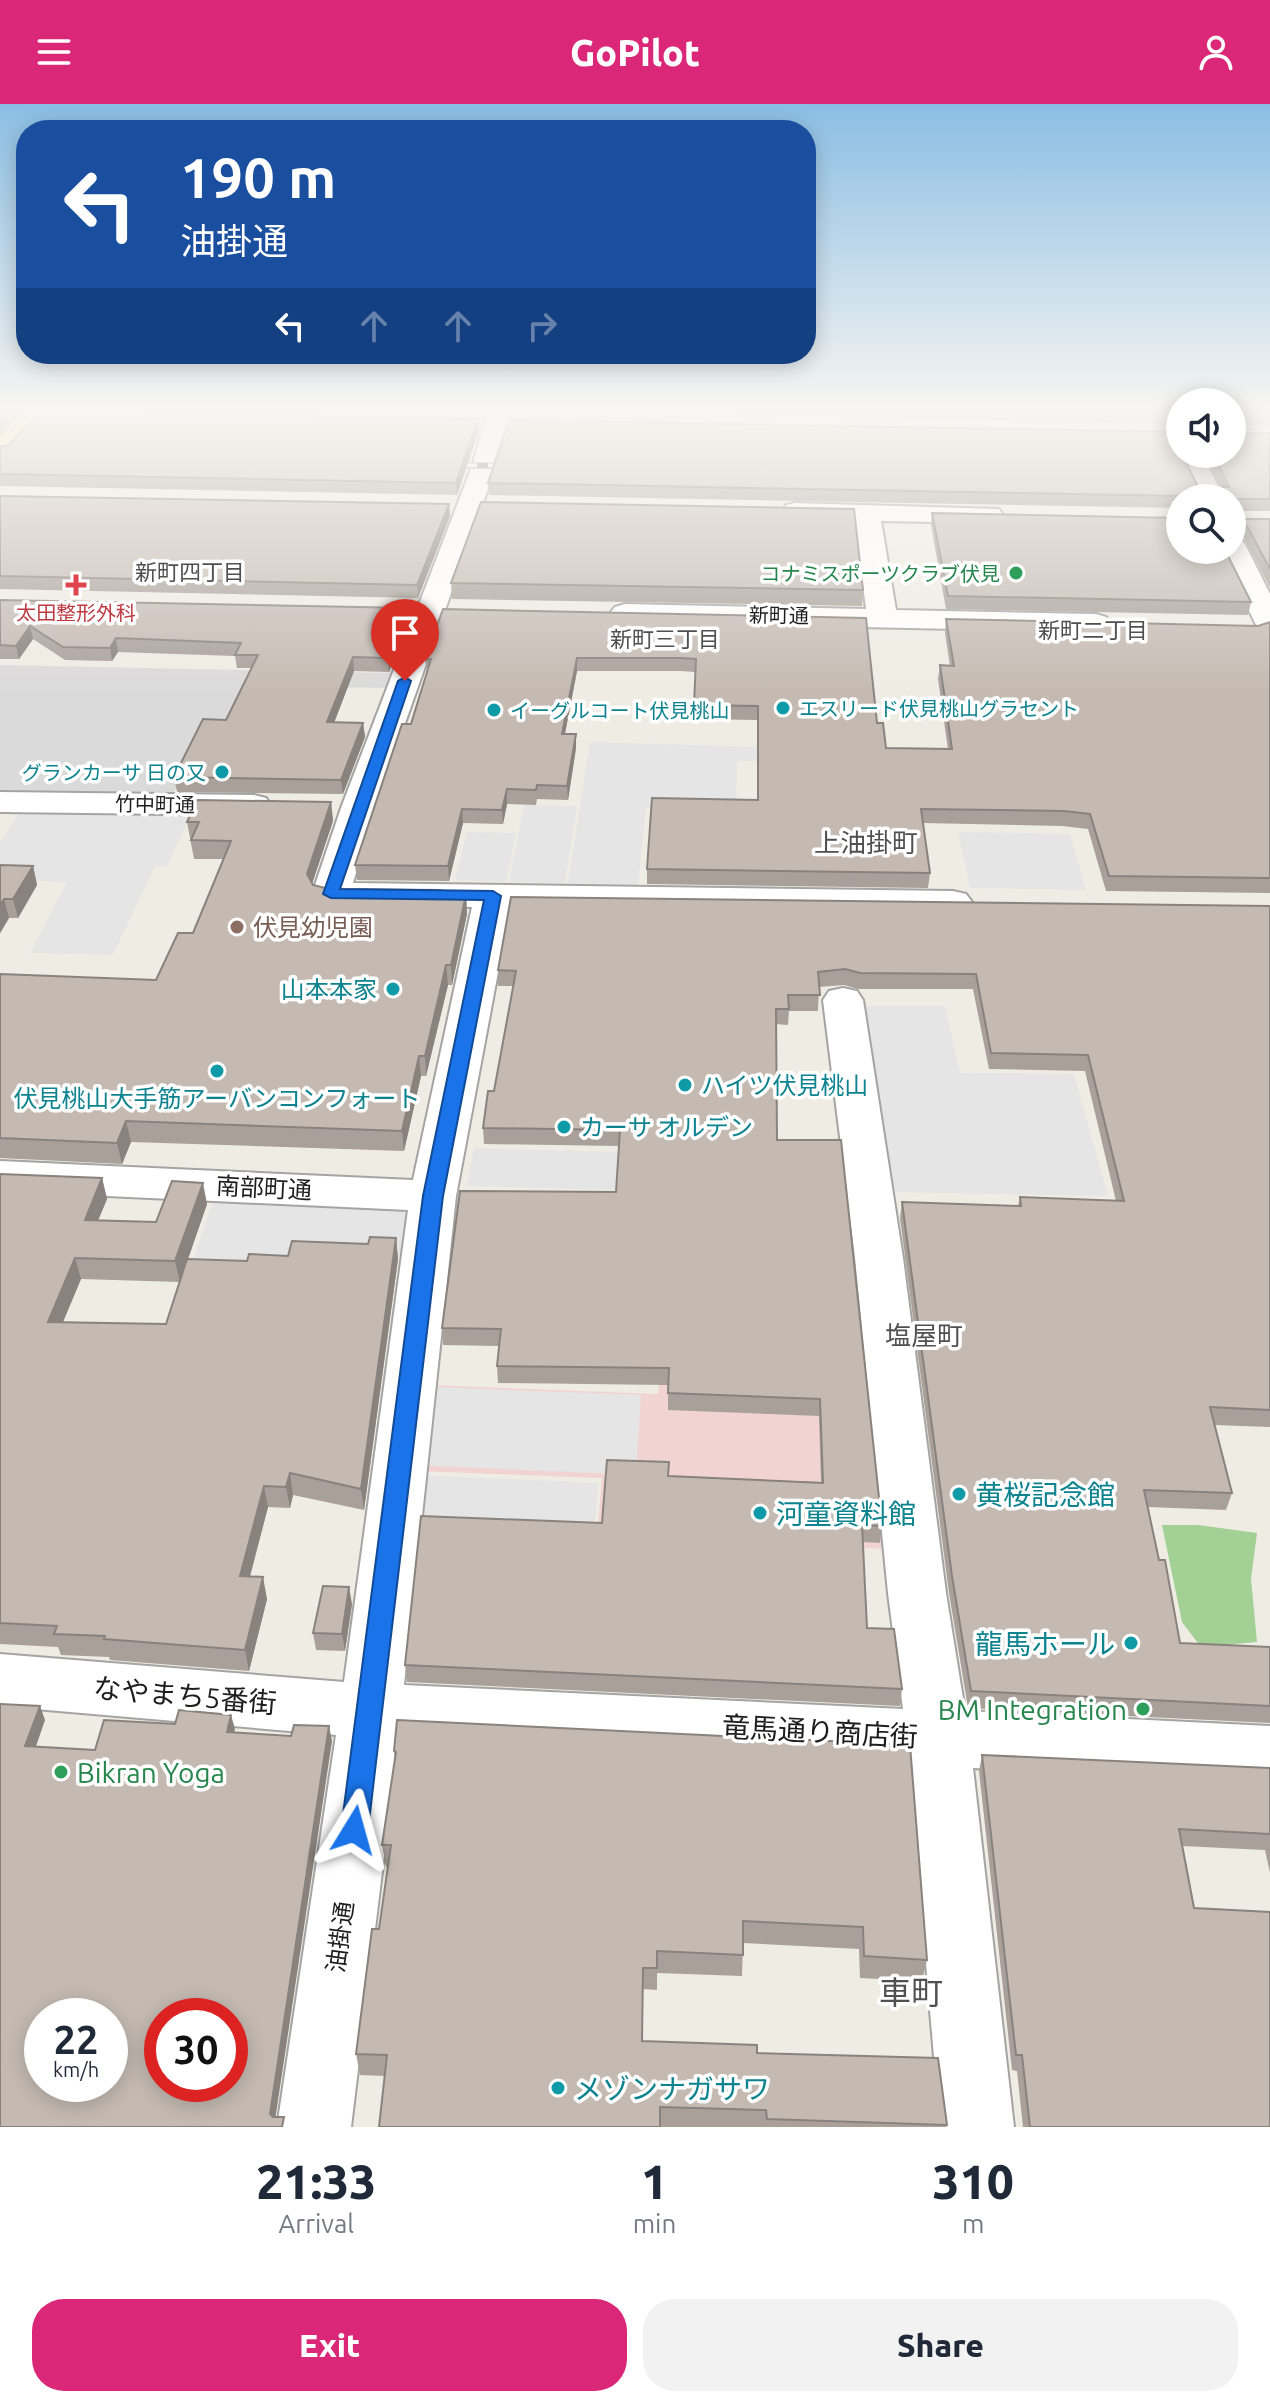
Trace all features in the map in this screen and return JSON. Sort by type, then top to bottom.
[{"type":"street","points":[[469,505],[431,610],[342,808],[331,894],[993,903]]},
{"type":"street","points":[[764,511],[1008,515]]},
{"type":"street","points":[[867,512],[882,617]]},
{"type":"street","points":[[1240,627],[1270,624],[1241,564]]},
{"type":"street","points":[[399,609],[462,610]]},
{"type":"street","name":"新町通","points":[[602,613],[1131,624]]},
{"type":"street","name":"竹中町通","points":[[0,802],[279,806]]},
{"type":"street","name":"油掛通","points":[[314,2127],[371,1711],[391,1524],[433,1196],[493,896]]},
{"type":"street","points":[[843,1000],[879,1258],[917,1593],[938,1737],[977,2127]]},
{"type":"street","name":"南部町通","points":[[0,1176],[433,1196]]},
{"type":"street","name":"なやまち5番街","points":[[0,1680],[371,1711]]},
{"type":"street","name":"竜馬通り商店街","points":[[371,1711],[1270,1754]]},
{"type":"shaded area","points":[[0,665],[394,673],[389,688],[248,686],[227,730],[204,730],[170,800],[0,797]]},
{"type":"shaded area","points":[[590,742],[767,747],[768,761],[737,761],[736,810],[646,808],[638,885],[568,883]]},
{"type":"shaded area","points":[[524,805],[577,806],[565,883],[509,882]]},
{"type":"shaded area","points":[[20,811],[191,814],[167,866],[155,866],[113,955],[30,953],[67,882],[0,880],[0,843]]},
{"type":"shaded area","points":[[467,832],[516,833],[506,882],[455,880]]},
{"type":"shaded area","points":[[958,832],[1070,834],[1086,890],[970,888]]},
{"type":"shaded area","points":[[857,1006],[945,1006],[960,1073],[1074,1074],[1108,1196],[885,1192]]},
{"type":"shaded area","points":[[474,1148],[658,1153],[656,1191],[467,1186]]},
{"type":"shaded area","points":[[213,1201],[416,1206],[405,1256],[279,1263],[193,1260]]},
{"type":"shaded area","points":[[663,1321],[874,1330],[889,1549],[597,1536],[602,1478],[412,1471],[428,1385],[658,1394]]},
{"type":"shaded area","points":[[432,1387],[641,1395],[636,1475],[417,1465]]},
{"type":"shaded area","points":[[413,1475],[598,1483],[594,1536],[413,1529]]},
{"type":"green space","points":[[1162,1525],[1198,1525],[1257,1533],[1251,1579],[1257,1642],[1201,1647],[1182,1622]]},
{"type":"building","points":[[0,505],[448,505],[417,585],[0,576]]},
{"type":"building","points":[[480,505],[663,505],[854,509],[863,590],[451,583]]},
{"type":"building","points":[[932,513],[1166,518],[1166,564],[1232,564],[1251,602],[948,596]]},
{"type":"building","points":[[1246,519],[1270,519],[1270,569]]},
{"type":"building","points":[[0,600],[408,608],[388,658],[353,657],[327,722],[363,723],[341,780],[174,777],[203,719],[226,720],[258,655],[235,655],[241,643],[116,638],[110,648],[63,647],[30,626],[16,646],[0,645]]},
{"type":"building","points":[[443,609],[866,618],[877,723],[883,723],[886,748],[952,749],[940,665],[954,666],[946,619],[1258,626],[1270,622],[1270,878],[1109,876],[1090,814],[1064,811],[921,809],[930,873],[647,869],[652,798],[758,800],[758,706],[694,705],[696,659],[681,658],[577,658],[562,734],[576,734],[567,786],[537,785],[536,790],[507,789],[502,810],[462,809],[448,866],[355,865],[402,724],[411,724],[431,659],[425,659]]},
{"type":"building","points":[[197,800],[331,802],[307,874],[313,885],[329,889],[440,890],[440,894],[466,895],[451,965],[446,965],[425,1056],[419,1056],[402,1131],[126,1121],[117,1143],[0,1138],[0,974],[156,980],[178,933],[193,933],[231,841],[191,840],[199,822],[187,822]]},
{"type":"building","points":[[0,865],[33,866],[13,899],[4,899],[0,905]]},
{"type":"building","points":[[511,897],[1270,906],[1270,1410],[1210,1407],[1232,1493],[1144,1490],[1159,1560],[1165,1560],[1180,1643],[1270,1647],[1270,1706],[971,1691],[952,1576],[902,1202],[1021,1206],[1020,1197],[1124,1201],[1088,1055],[991,1053],[976,974],[860,973],[845,969],[818,972],[820,995],[788,995],[789,1009],[776,1009],[777,1140],[841,1140],[882,1526],[862,1525],[867,1628],[894,1629],[902,1689],[405,1665],[421,1516],[602,1523],[607,1460],[669,1462],[668,1476],[823,1483],[820,1399],[668,1393],[669,1368],[497,1366],[501,1329],[442,1328],[460,1191],[616,1192],[620,1130],[483,1128],[488,1091],[494,1091],[516,971],[498,970]]},
{"type":"building","points":[[0,1174],[102,1178],[85,1220],[156,1222],[172,1181],[203,1183],[175,1261],[75,1258],[48,1322],[166,1324],[187,1259],[247,1261],[249,1254],[288,1256],[292,1241],[368,1244],[370,1237],[396,1238],[361,1489],[290,1473],[286,1487],[264,1486],[240,1576],[263,1577],[245,1650],[54,1634],[57,1626],[0,1623]]},
{"type":"building","points":[[323,1586],[349,1587],[342,1634],[313,1633]]},
{"type":"building","points":[[0,1704],[40,1706],[25,1746],[95,1750],[104,1720],[175,1724],[179,1710],[231,1715],[227,1732],[291,1736],[294,1725],[329,1726],[270,2114],[284,2117],[282,2127],[0,2127]]},
{"type":"building","points":[[397,1720],[910,1745],[927,1960],[864,1956],[863,1927],[743,1921],[743,1955],[657,1951],[657,1968],[643,1968],[642,2041],[757,2045],[757,2053],[938,2058],[947,2125],[767,2119],[766,2110],[660,2107],[660,2127],[379,2127],[387,2055],[356,2054],[372,1929],[379,1929],[391,1845],[382,1845],[396,1752]]},
{"type":"building","points":[[982,1755],[1270,1768],[1270,1834],[1179,1829],[1194,1908],[1270,1912],[1270,2127],[1030,2127],[1022,2055],[1016,2055]]},
{"type":"place","name":"コナミスポーツクラブ伏見","points":[[1016,573]]},
{"type":"place","name":"太田整形外科","points":[[76,585]]},
{"type":"place","name":"エスリード伏見桃山グラセント","points":[[783,708]]},
{"type":"place","name":"イーグルコート伏見桃山","points":[[494,710]]},
{"type":"place","name":"グランカーサ 日の又","points":[[222,772]]},
{"type":"place","name":"伏見幼児園","points":[[237,927]]},
{"type":"place","name":"山本本家","points":[[393,989]]},
{"type":"place","name":"伏見桃山大手筋アーバンコンフォート","points":[[217,1071]]},
{"type":"place","name":"ハイツ伏見桃山","points":[[685,1085]]},
{"type":"place","name":"カーサ オルデン","points":[[564,1127]]},
{"type":"place","name":"黄桜記念館","points":[[959,1494]]},
{"type":"place","name":"河童資料館","points":[[760,1513]]},
{"type":"place","name":"龍馬ホール","points":[[1131,1643]]},
{"type":"place","name":"BM Integration","points":[[1143,1709]]},
{"type":"place","name":"Bikran Yoga","points":[[61,1772]]},
{"type":"place","name":"メゾンナガサワ","points":[[558,2088]]},
{"type":"district","name":"新町四丁目","points":[[190,571]]},
{"type":"district","name":"新町二丁目","points":[[1093,629]]},
{"type":"district","name":"新町三丁目","points":[[665,638]]},
{"type":"district","name":"上油掛町","points":[[866,842]]},
{"type":"district","name":"塩屋町","points":[[924,1335]]},
{"type":"district","name":"車町","points":[[911,1992]]},
{"type":"route","points":[[354,1830],[433,1196],[493,896],[331,894],[358,808],[405,681]]}]
